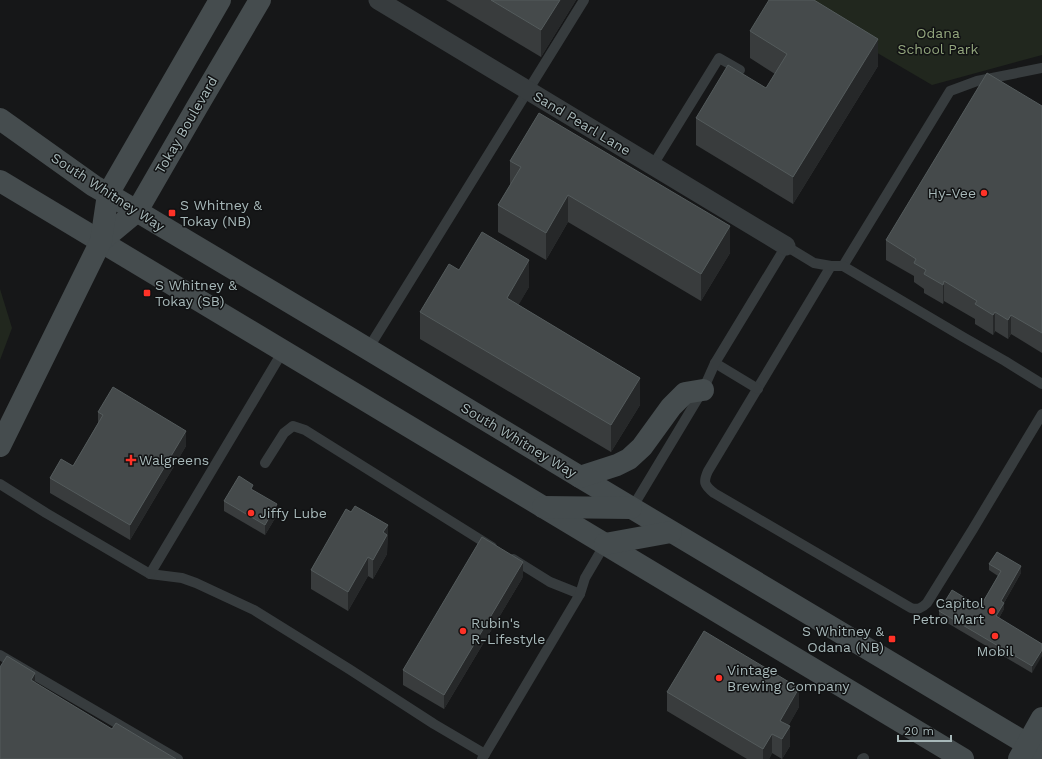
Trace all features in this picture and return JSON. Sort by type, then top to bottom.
[{"type":"main road","name":"Tokay Boulevard","points":[[0,446],[101,241],[108,194],[220,0]]},
{"type":"main road","name":"Tokay Boulevard","points":[[101,241],[137,211],[260,0]]},
{"type":"main road","name":"South Whitney Way","points":[[0,119],[94,186],[632,508],[1029,753]]},
{"type":"main road","points":[[0,181],[963,759]]},
{"type":"main road","points":[[580,478],[617,466],[629,459],[642,447],[671,407],[684,392],[704,390]]},
{"type":"main road","points":[[543,507],[632,508]]},
{"type":"main road","points":[[604,544],[671,532]]},
{"type":"main road","points":[[1029,753],[1042,718]]},
{"type":"street","name":"Sand Pearl Lane","points":[[378,0],[786,246]]},
{"type":"lane","points":[[368,349],[584,0]]},
{"type":"lane","points":[[653,165],[719,58],[740,70]]},
{"type":"lane","points":[[843,266],[950,91],[977,81],[1042,68]]},
{"type":"lane","points":[[632,508],[704,390],[715,363],[786,246],[814,263],[831,266],[843,266],[1042,384]]},
{"type":"lane","points":[[831,266],[708,471],[705,477],[705,482],[708,488],[731,503],[916,610],[923,607],[927,602],[1042,414]]},
{"type":"lane","points":[[150,574],[283,352]]},
{"type":"lane","points":[[715,363],[758,389]]},
{"type":"lane","points":[[265,463],[284,433],[294,426],[305,430],[550,582],[580,594]]},
{"type":"lane","points":[[0,484],[46,513],[150,574],[189,580],[254,610],[484,757],[580,594],[585,578],[604,544]]},
{"type":"lane","points":[[0,655],[178,759]]},
{"type":"green space","name":"Odana School Park","points":[[787,0],[1042,0],[1042,55],[932,85]]},
{"type":"green space","points":[[0,289],[12,328],[0,360]]},
{"type":"building","points":[[491,0],[560,0],[541,30]]},
{"type":"building","points":[[769,0],[814,0],[878,39],[793,177],[696,118],[728,65],[766,88],[787,54],[750,31]]},
{"type":"building","name":"Hy-Vee","points":[[987,73],[1042,106],[1042,333],[1011,315],[1008,320],[995,312],[993,315],[975,304],[977,301],[944,281],[943,285],[924,274],[926,270],[914,263],[916,259],[886,240]]},
{"type":"building","points":[[539,113],[730,226],[701,274],[568,195],[546,233],[498,205],[521,167],[510,161]]},
{"type":"building","points":[[482,232],[529,260],[507,298],[640,378],[611,425],[420,312],[449,264],[459,270]]},
{"type":"building","name":"Walgreens","points":[[113,387],[186,431],[130,525],[50,478],[61,459],[73,466],[103,415],[98,412]]},
{"type":"building","points":[[239,476],[253,485],[251,489],[277,504],[265,525],[224,501]]},
{"type":"building","points":[[355,506],[388,525],[383,532],[387,535],[373,560],[368,557],[348,592],[311,570],[346,509],[351,512]]},
{"type":"building","name":"Rubin's R-Lifestyle","points":[[482,537],[523,562],[444,695],[403,670]]},
{"type":"building","points":[[997,552],[1021,566],[1001,601],[1004,603],[996,616],[1042,644],[1042,650],[1032,666],[939,611],[952,590],[980,607],[1001,571],[989,564]]},
{"type":"building","name":"Vintage Brewing Company","points":[[704,631],[799,688],[780,721],[790,726],[782,739],[772,734],[763,749],[667,692]]},
{"type":"building","points":[[7,656],[35,673],[31,680],[112,729],[116,723],[176,759],[0,759],[0,667]]},
{"type":"place","name":"Hy-Vee","points":[[984,193]]},
{"type":"place","name":"S Whitney & Tokay (NB)","points":[[172,213]]},
{"type":"place","name":"S Whitney & Tokay (SB)","points":[[147,293]]},
{"type":"place","name":"Walgreens","points":[[131,460]]},
{"type":"place","name":"Jiffy Lube","points":[[251,513]]},
{"type":"place","name":"Capitol Petro Mart","points":[[992,611]]},
{"type":"place","name":"Rubin's R-Lifestyle","points":[[463,631]]},
{"type":"place","name":"Mobil","points":[[995,636]]},
{"type":"place","name":"S Whitney & Odana (NB)","points":[[892,639]]},
{"type":"place","name":"Vintage Brewing Company","points":[[719,678]]}]
